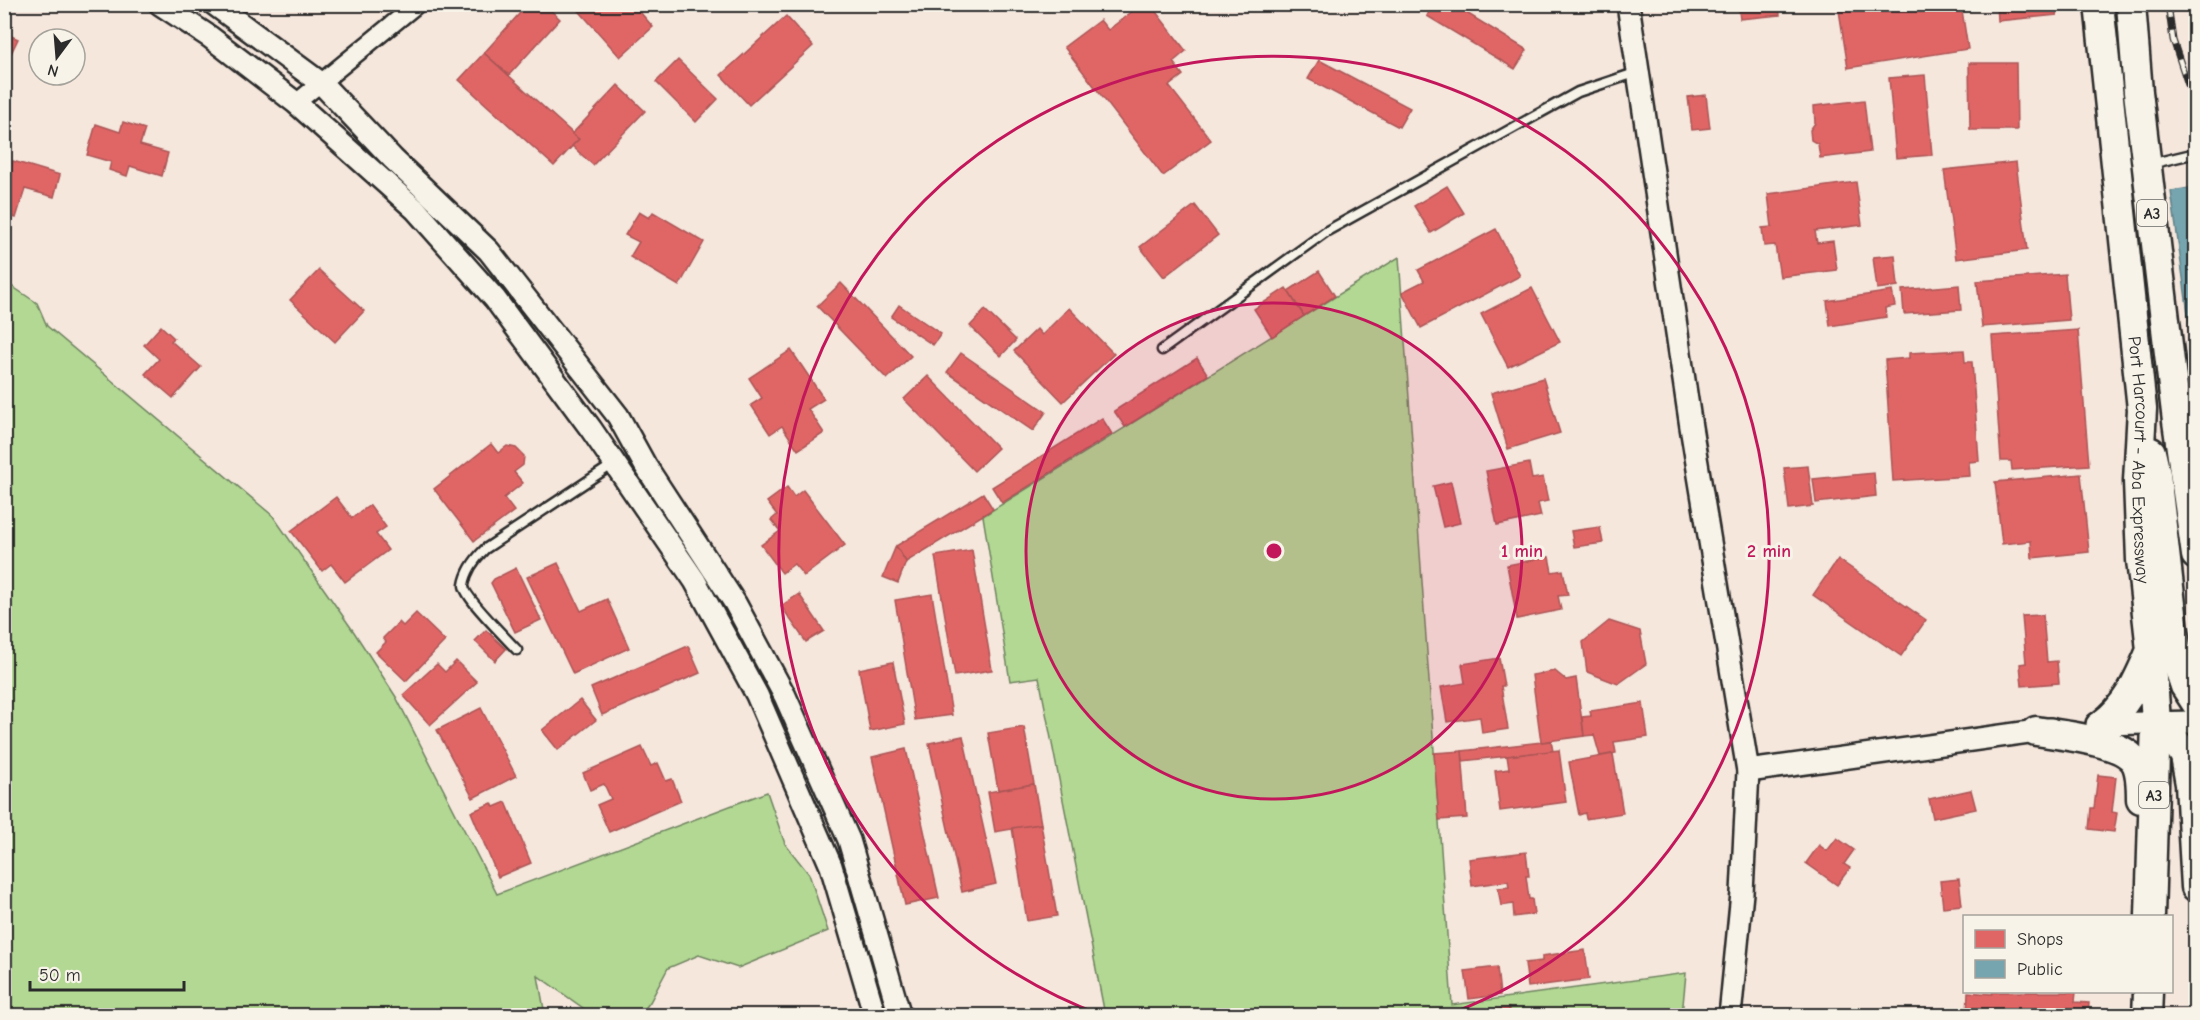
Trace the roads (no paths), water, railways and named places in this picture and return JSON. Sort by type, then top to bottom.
[{"type":"highway","name":"Port Harcourt - Aba Expressway","points":[[2099,4],[2142,409],[2138,481],[2141,560],[2156,722],[2150,915]]},
{"type":"highway","name":"Port Harcourt - Aba Expressway","points":[[2131,4],[2146,165],[2177,421],[2193,515],[2196,555]]},
{"type":"highway","points":[[2142,409],[2156,474],[2178,665],[2185,686],[2196,703]]},
{"type":"highway","points":[[2103,724],[2123,706],[2137,683],[2151,650]]},
{"type":"highway","points":[[2156,722],[2176,742],[2185,756],[2190,784],[2196,887]]},
{"type":"highway","points":[[2036,730],[2105,744],[2132,757],[2137,765],[2140,781],[2142,812],[2152,869]]},
{"type":"highway","points":[[2147,1016],[2148,993]]},
{"type":"street","points":[[160,4],[210,37],[296,103],[424,219],[495,299],[615,463],[695,581],[757,695],[831,866],[875,1016]]},
{"type":"street","points":[[214,4],[322,84],[393,159],[489,251],[618,416],[645,465],[735,603],[785,696],[849,840],[900,1016]]},
{"type":"street","points":[[296,103],[417,4]]},
{"type":"street","points":[[1628,4],[1691,427],[1748,771],[1742,892],[1730,1016]]},
{"type":"street","points":[[1748,771],[2036,730],[2103,724],[2196,722]]},
{"type":"lane","points":[[1162,350],[1327,231],[1578,92],[1638,72]]},
{"type":"lane","points":[[2146,165],[2196,153]]},
{"type":"lane","points":[[517,650],[478,609],[465,591],[464,585],[473,562],[485,549],[615,463]]},
{"type":"railway","points":[[2168,4],[2173,40],[2196,109]]}]
